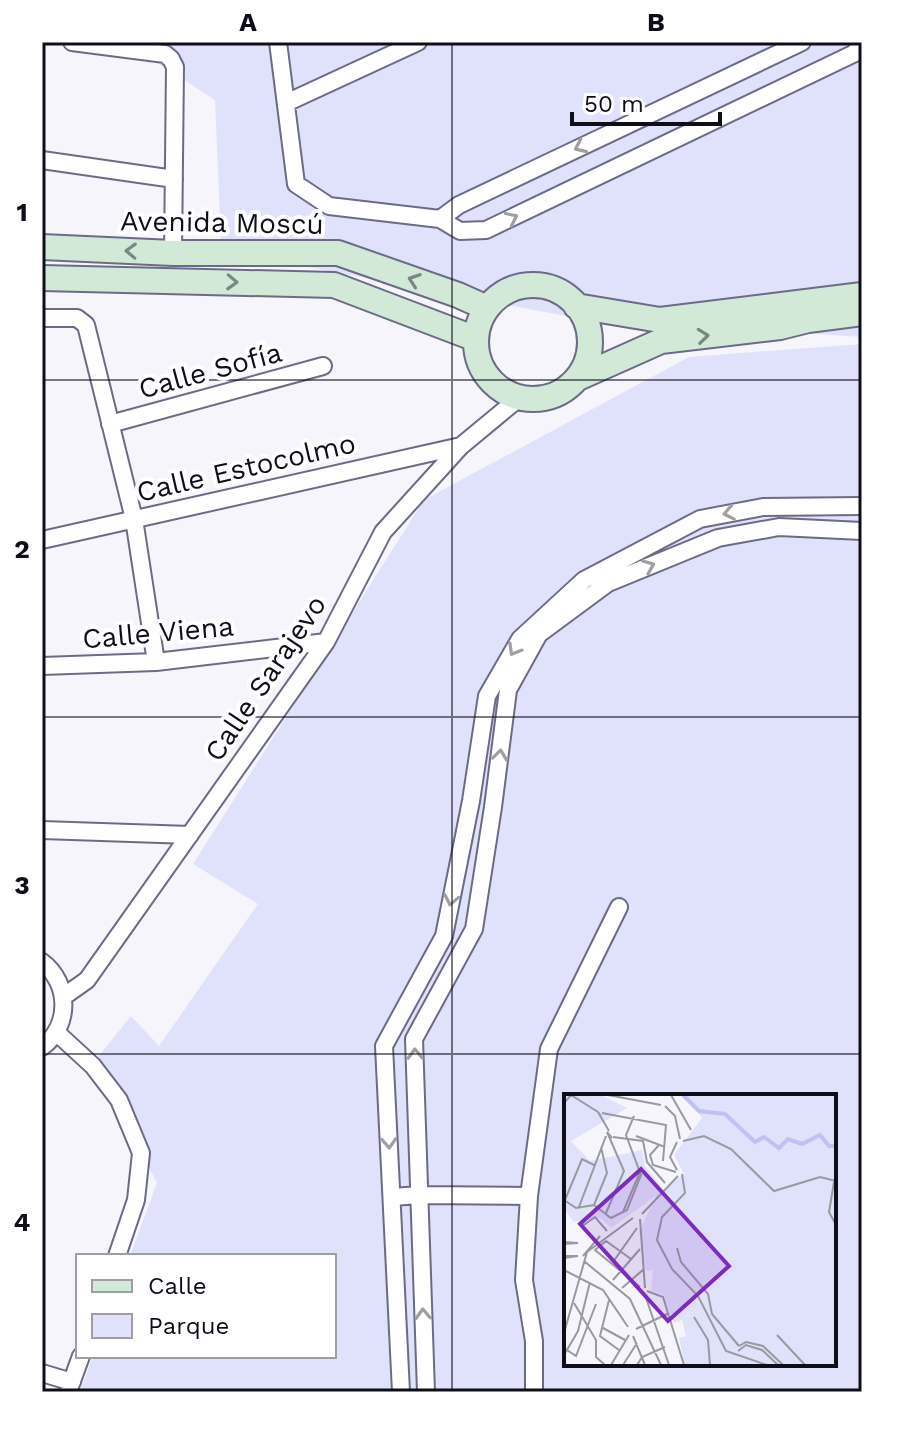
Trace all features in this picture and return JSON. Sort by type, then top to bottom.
[{"type":"street","points":[[72,42],[165,54],[175,67],[173,253]]},
{"type":"street","points":[[278,42],[296,184],[329,206],[440,219],[460,231],[486,230],[855,53],[861,42]]},
{"type":"street","points":[[286,103],[418,42]]},
{"type":"street","points":[[440,219],[459,205],[802,42]]},
{"type":"street","points":[[42,160],[174,179]]},
{"type":"street","name":"Avenida Moscú","points":[[42,247],[173,253],[338,253],[487,308]]},
{"type":"street","points":[[42,278],[334,285],[476,339]]},
{"type":"street","points":[[578,378],[587,362],[590,344],[588,326],[567,296],[551,288],[534,285],[516,287],[500,295],[487,308],[479,323],[476,339],[478,359],[487,376],[501,390],[519,398],[535,399],[551,397],[566,389],[578,378],[661,330],[807,311],[862,295]]},
{"type":"street","points":[[576,306],[661,330]]},
{"type":"street","points":[[807,311],[862,313]]},
{"type":"street","points":[[42,318],[77,318],[86,325],[134,519],[156,662]]},
{"type":"street","name":"Calle Sofía","points":[[110,424],[323,366]]},
{"type":"street","name":"Calle Sarajevo","points":[[63,997],[87,980],[326,642],[383,532],[461,446],[519,398]]},
{"type":"street","name":"Calle Estocolmo","points":[[42,540],[461,446]]},
{"type":"street","points":[[401,1392],[384,1046],[444,936],[487,696],[520,639],[584,580],[700,519],[763,507],[862,506]]},
{"type":"street","points":[[763,507],[764,530]]},
{"type":"street","points":[[426,1392],[414,1039],[474,929],[508,690],[539,634],[608,583],[718,538],[779,527],[862,531]]},
{"type":"street","name":"Calle Viena","points":[[42,666],[156,662],[326,642]]},
{"type":"street","points":[[474,780],[496,783]]},
{"type":"street","points":[[42,830],[190,835]]},
{"type":"street","points":[[534,1392],[534,1341],[524,1280],[529,1196],[549,1049],[619,907]]},
{"type":"street","points":[[42,962],[59,982],[63,997],[63,1016],[56,1032],[42,1047]]},
{"type":"street","points":[[56,1032],[93,1066],[119,1100],[141,1153],[136,1200],[118,1254]]},
{"type":"street","points":[[392,1197],[529,1196]]},
{"type":"street","points":[[42,1373],[70,1387],[80,1358]]},
{"type":"green space","points":[[125,42],[862,42],[862,337],[576,318],[298,265],[222,262],[215,100]]},
{"type":"green space","points":[[862,344],[862,1392],[80,1392],[92,1358],[336,1358],[336,1254],[131,1254],[157,1183],[94,1062],[131,1016],[159,1046],[258,904],[193,864],[424,500],[689,357]]}]
